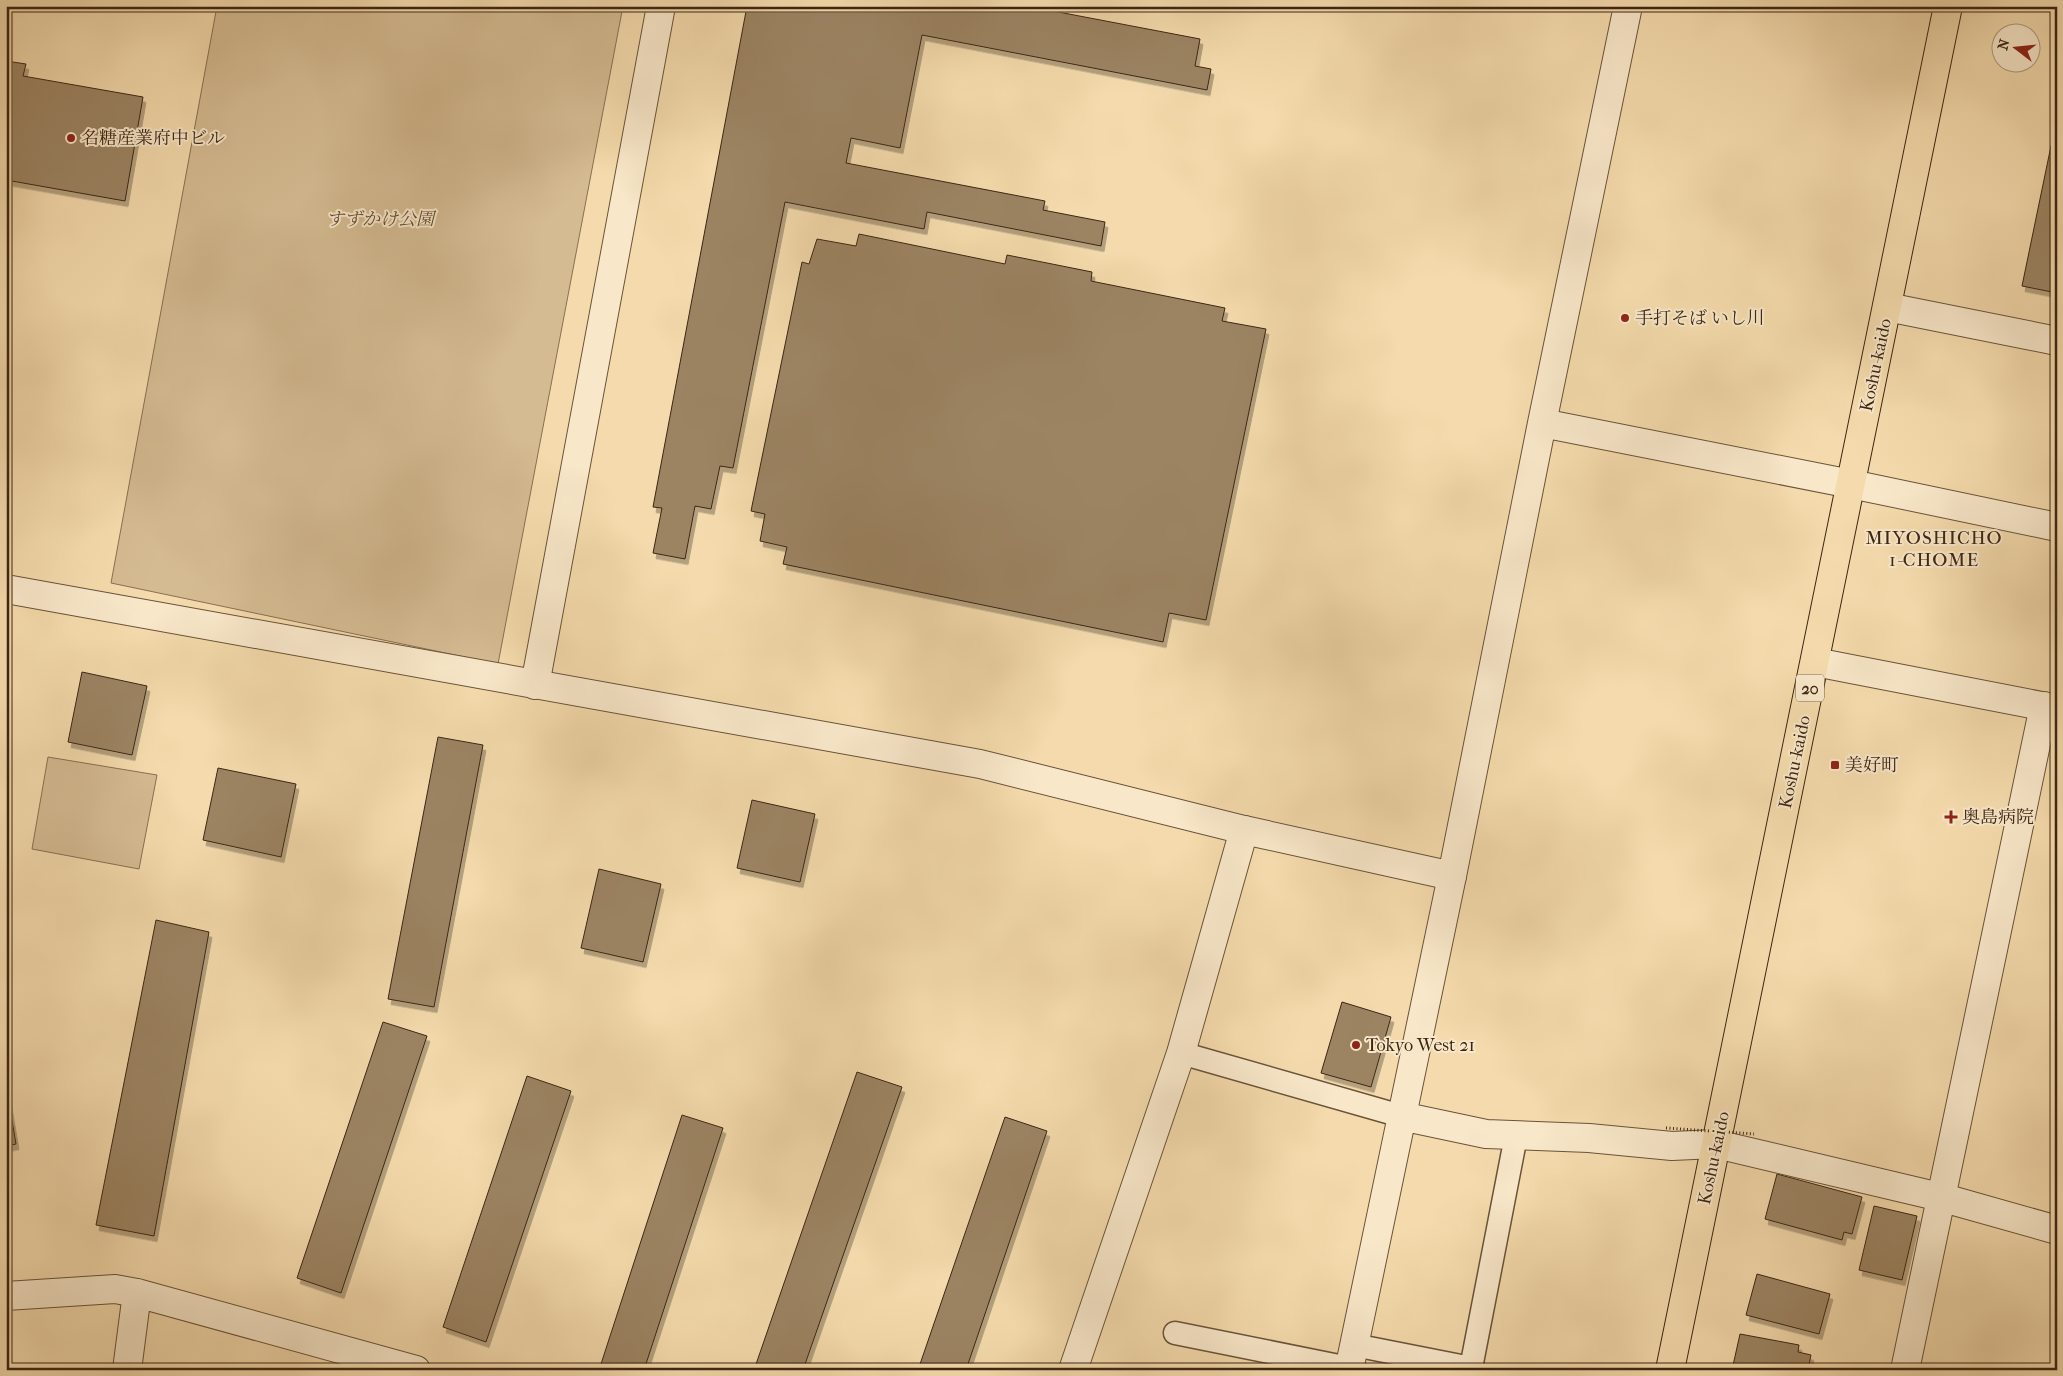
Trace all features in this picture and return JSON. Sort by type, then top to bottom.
[{"type":"highway","name":"Koshu-kaido","points":[[1670,1370],[1948,6]]},
{"type":"street","points":[[535,685],[660,6]]},
{"type":"street","points":[[1351,1361],[1452,876],[1542,423],[1628,6]]},
{"type":"street","points":[[1888,307],[2057,341]]},
{"type":"street","points":[[1542,423],[2057,527]]},
{"type":"street","points":[[6,589],[980,764],[1244,830],[1452,876]]},
{"type":"street","points":[[1815,662],[2051,708],[1940,1197],[1905,1370]]},
{"type":"street","points":[[1073,1370],[1181,1053],[1244,830]]},
{"type":"street","points":[[1401,1116],[1486,1134],[1589,1138],[1672,1146],[1716,1144],[1940,1197],[2057,1230]]},
{"type":"street","points":[[6,1296],[115,1289],[137,1293],[416,1370]]},
{"type":"street","points":[[127,1370],[137,1293]]},
{"type":"lane","points":[[1181,1053],[1401,1116]]},
{"type":"lane","points":[[1175,1333],[1351,1361],[1471,1368],[1516,1136]]},
{"type":"path","points":[[1666,1128],[1754,1134]]},
{"type":"green space","name":"すずかけ公園","points":[[217,6],[623,6],[498,664],[111,583]]},
{"type":"green space","points":[[48,757],[157,775],[139,869],[32,849]]},
{"type":"building","points":[[747,6],[1027,6],[1200,39],[1195,66],[1211,69],[1207,90],[922,35],[900,148],[851,138],[846,163],[1045,201],[1043,210],[1105,222],[1101,246],[927,212],[924,229],[785,202],[733,468],[720,466],[711,509],[695,506],[685,559],[653,553],[662,508],[653,507]]},
{"type":"building","name":"名糖産業府中ビル","points":[[6,61],[26,64],[23,76],[143,97],[125,201],[6,180]]},
{"type":"building","points":[[2057,117],[2057,293],[2022,286]]},
{"type":"building","points":[[859,234],[1005,264],[1007,255],[1092,272],[1091,281],[1225,308],[1222,321],[1266,329],[1206,620],[1169,613],[1163,642],[783,564],[787,547],[760,541],[765,514],[751,511],[802,262],[809,264],[817,239],[856,246]]},
{"type":"building","points":[[82,672],[147,686],[132,755],[68,742]]},
{"type":"building","points":[[438,737],[483,745],[434,1007],[388,999]]},
{"type":"building","points":[[218,768],[296,784],[281,857],[203,840]]},
{"type":"building","points":[[752,800],[815,814],[800,882],[737,868]]},
{"type":"building","points":[[599,869],[661,884],[643,962],[581,948]]},
{"type":"building","points":[[156,920],[209,932],[154,1236],[96,1225]]},
{"type":"building","name":"Tokyo West 21","points":[[1342,1002],[1391,1017],[1371,1087],[1321,1073]]},
{"type":"building","points":[[383,1022],[427,1036],[341,1293],[297,1278]]},
{"type":"building","points":[[857,1072],[902,1087],[803,1370],[754,1370]]},
{"type":"building","points":[[527,1076],[571,1091],[486,1342],[443,1327]]},
{"type":"building","points":[[6,1085],[16,1144],[6,1146]]},
{"type":"building","points":[[682,1115],[723,1128],[644,1370],[609,1370],[600,1367]]},
{"type":"building","points":[[1005,1117],[1047,1131],[966,1370],[918,1370]]},
{"type":"building","points":[[1777,1174],[1862,1197],[1852,1234],[1844,1232],[1842,1240],[1765,1219]]},
{"type":"building","points":[[1874,1206],[1917,1216],[1902,1280],[1859,1270]]},
{"type":"building","points":[[1757,1274],[1830,1294],[1819,1334],[1746,1315]]},
{"type":"building","points":[[1740,1334],[1799,1345],[1798,1352],[1811,1355],[1808,1370],[1732,1370]]},
{"type":"place","name":"名糖産業府中ビル","points":[[71,138]]},
{"type":"place","name":"手打そば いし川","points":[[1625,318]]},
{"type":"place","name":"美好町","points":[[1835,765]]},
{"type":"place","name":"奥島病院","points":[[1951,817]]},
{"type":"place","name":"Tokyo West 21","points":[[1356,1045]]},
{"type":"district","name":"MIYOSHICHO 1-CHOME","points":[[1934,549]]}]
